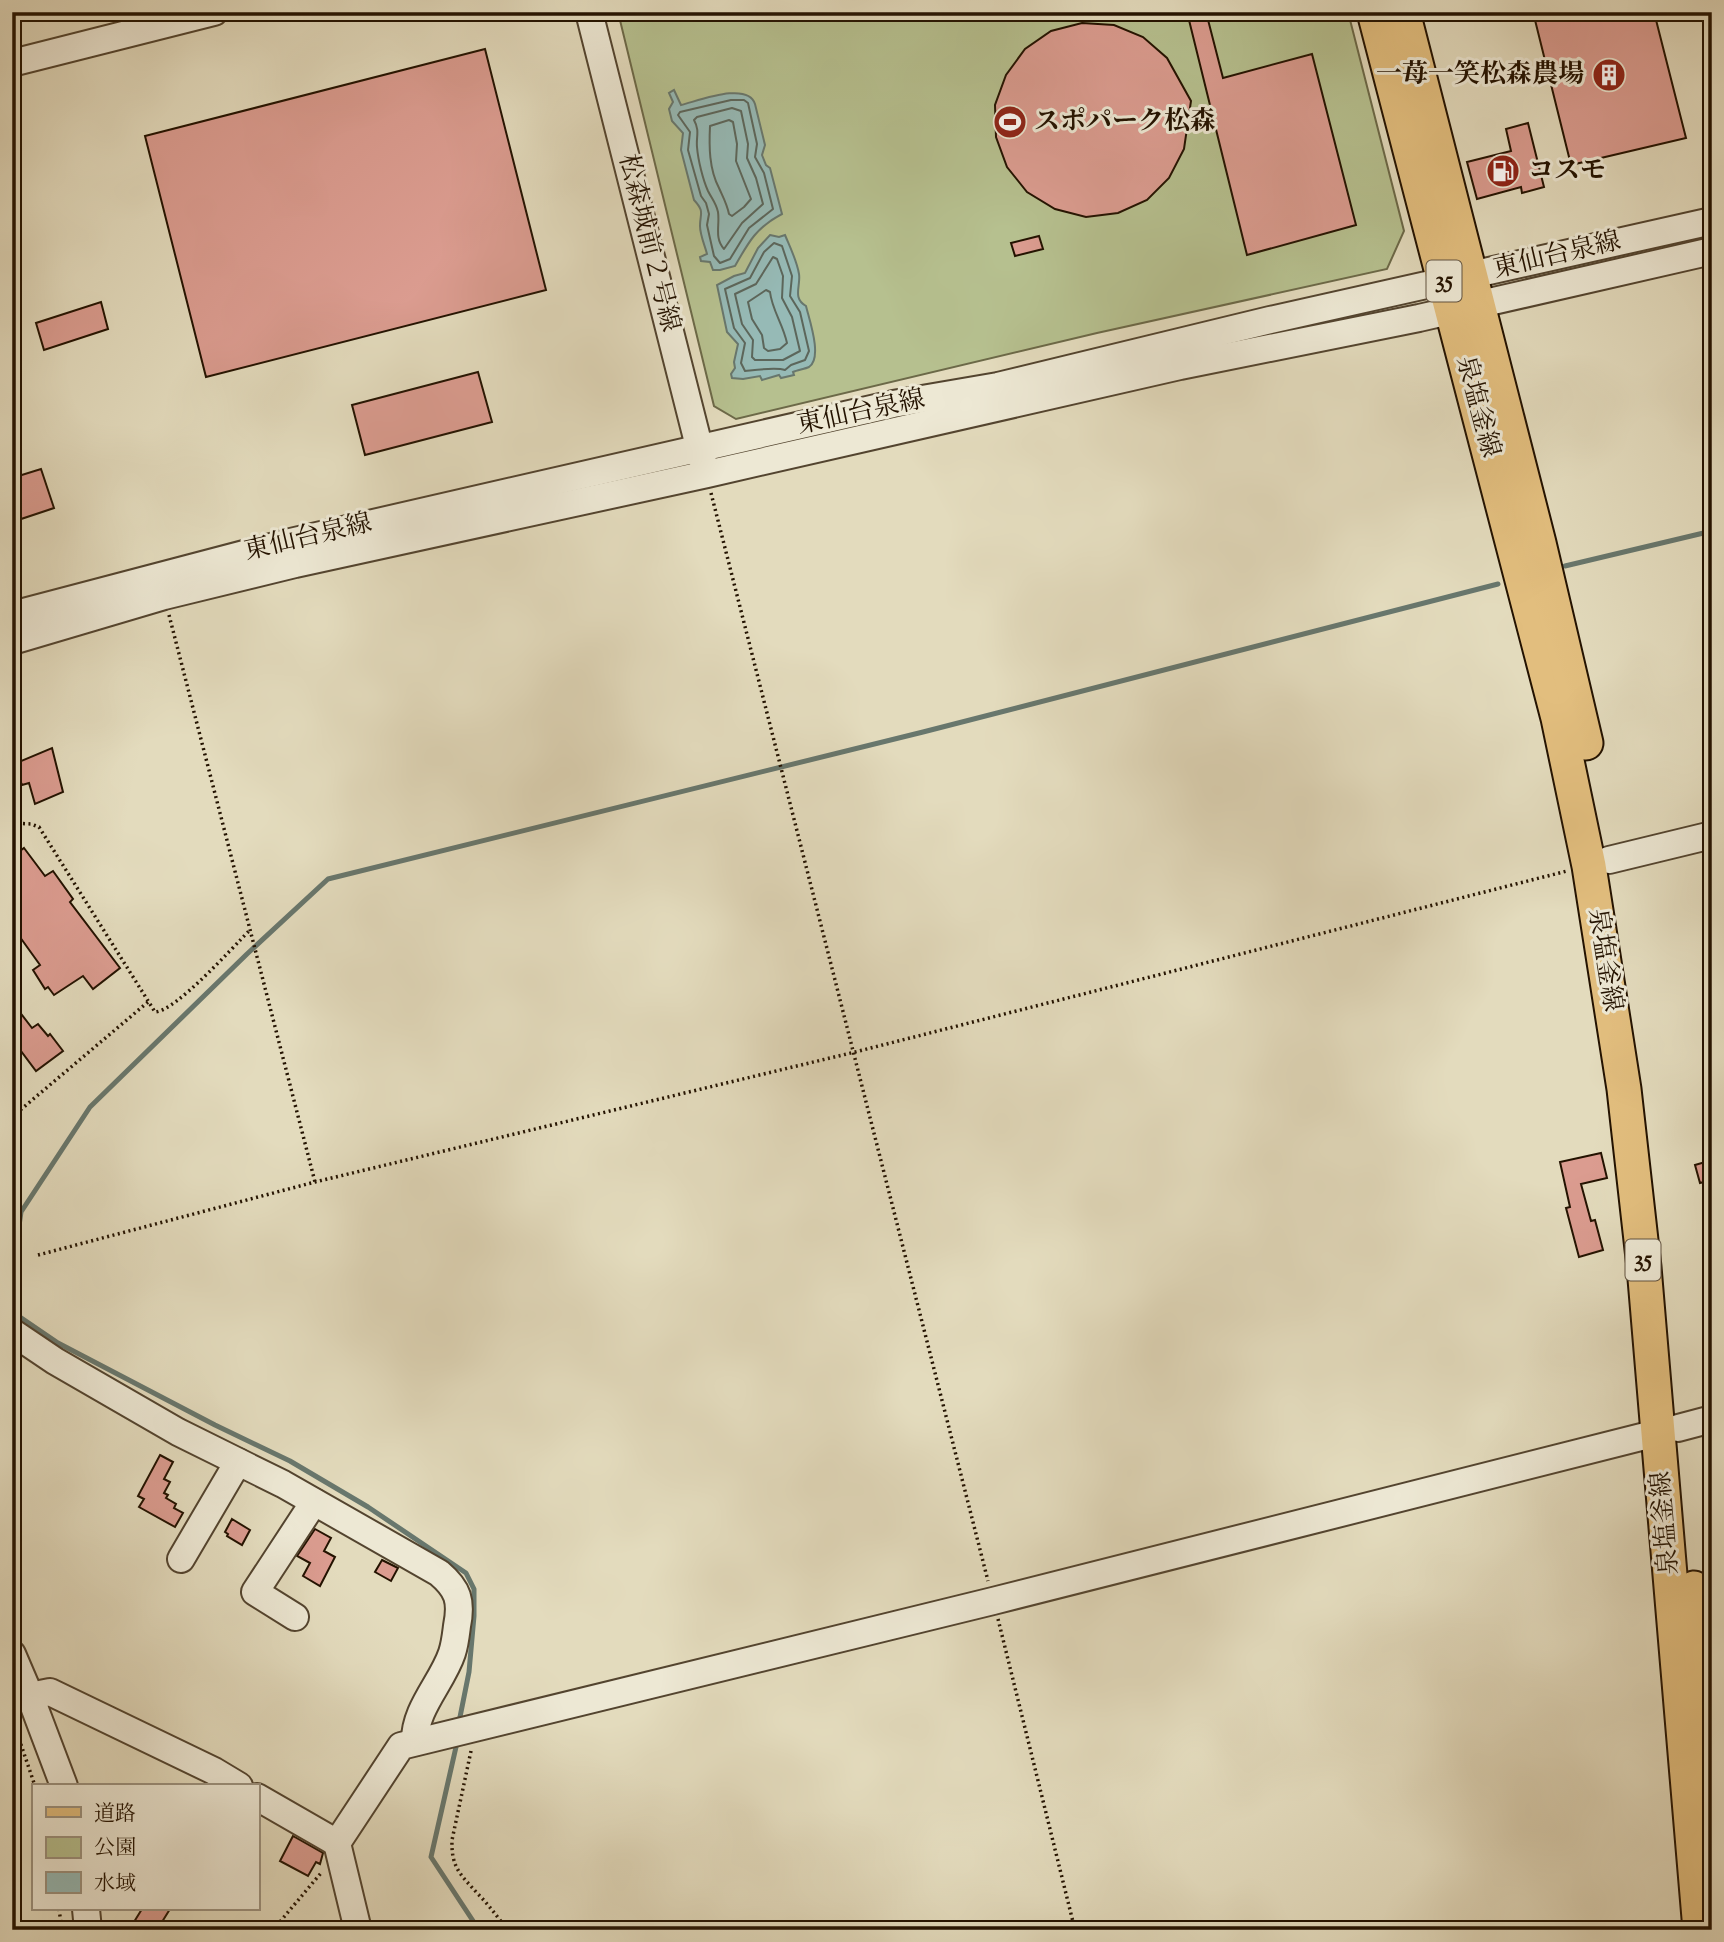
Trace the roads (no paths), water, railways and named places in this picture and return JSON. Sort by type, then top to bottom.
[{"type":"main road","name":"泉塩釜線","points":[[1374,12],[1551,592],[1577,695],[1599,863]]},
{"type":"main road","name":"35","points":[[1403,12],[1460,293]]},
{"type":"main road","name":"泉塩釜線","points":[[1460,293],[1558,718],[1630,984],[1659,1214],[1671,1572],[1700,1930]]},
{"type":"main road","name":"泉塩釜線","points":[[1668,1431],[1712,1771]]},
{"type":"street","points":[[12,64],[214,12]]},
{"type":"street","name":"松森城前２号線","points":[[589,12],[707,474]]},
{"type":"street","name":"東仙台泉線","points":[[12,615],[285,543],[893,404],[998,386],[1270,320],[1460,293],[1712,221]]},
{"type":"street","points":[[12,641],[164,596],[295,564],[707,474],[1180,366],[1460,293],[1712,251]]},
{"type":"street","points":[[1599,863],[1712,835]]},
{"type":"street","points":[[12,1332],[55,1361],[178,1432],[314,1502],[439,1573],[451,1583],[458,1597],[459,1615],[452,1653],[414,1727],[415,1742]]},
{"type":"street","points":[[338,1847],[401,1746],[993,1601],[1712,1419]]},
{"type":"street","points":[[181,1559],[238,1462]]},
{"type":"street","points":[[295,1617],[255,1592],[314,1502]]},
{"type":"street","points":[[12,1654],[63,1784]]},
{"type":"street","points":[[30,1696],[50,1692],[236,1784]]},
{"type":"street","points":[[259,1798],[338,1847],[358,1930]]},
{"type":"street","points":[[86,1910],[88,1930]]},
{"type":"water","points":[[674,90],[681,105],[733,93],[751,97],[755,104],[765,145],[762,155],[770,168],[782,214],[754,236],[735,266],[713,270],[710,262],[701,261],[700,257],[707,254],[700,229],[701,210],[694,200],[681,150],[683,133],[672,121],[669,109],[673,102],[669,93]]},
{"type":"water","points":[[770,235],[785,235],[795,259],[799,274],[798,296],[806,306],[814,338],[815,356],[809,367],[793,372],[794,375],[781,378],[779,375],[762,380],[760,376],[732,378],[738,344],[727,332],[717,285],[745,273],[758,248]]},
{"type":"waterway","points":[[1565,566],[1712,531]]},
{"type":"waterway","points":[[14,1315],[15,1254],[21,1212],[90,1107],[328,879],[923,732],[1498,584]]},
{"type":"waterway","points":[[14,1313],[58,1343],[290,1461],[368,1507],[466,1573],[474,1589],[474,1616],[469,1672],[459,1722]]},
{"type":"waterway","points":[[456,1747],[431,1857],[479,1930]]},
{"type":"place","name":"一苺一笑松森農場","points":[[1609,75]]},
{"type":"place","name":"スポパーク松森","points":[[1010,122]]},
{"type":"place","name":"コスモ","points":[[1503,171]]}]
